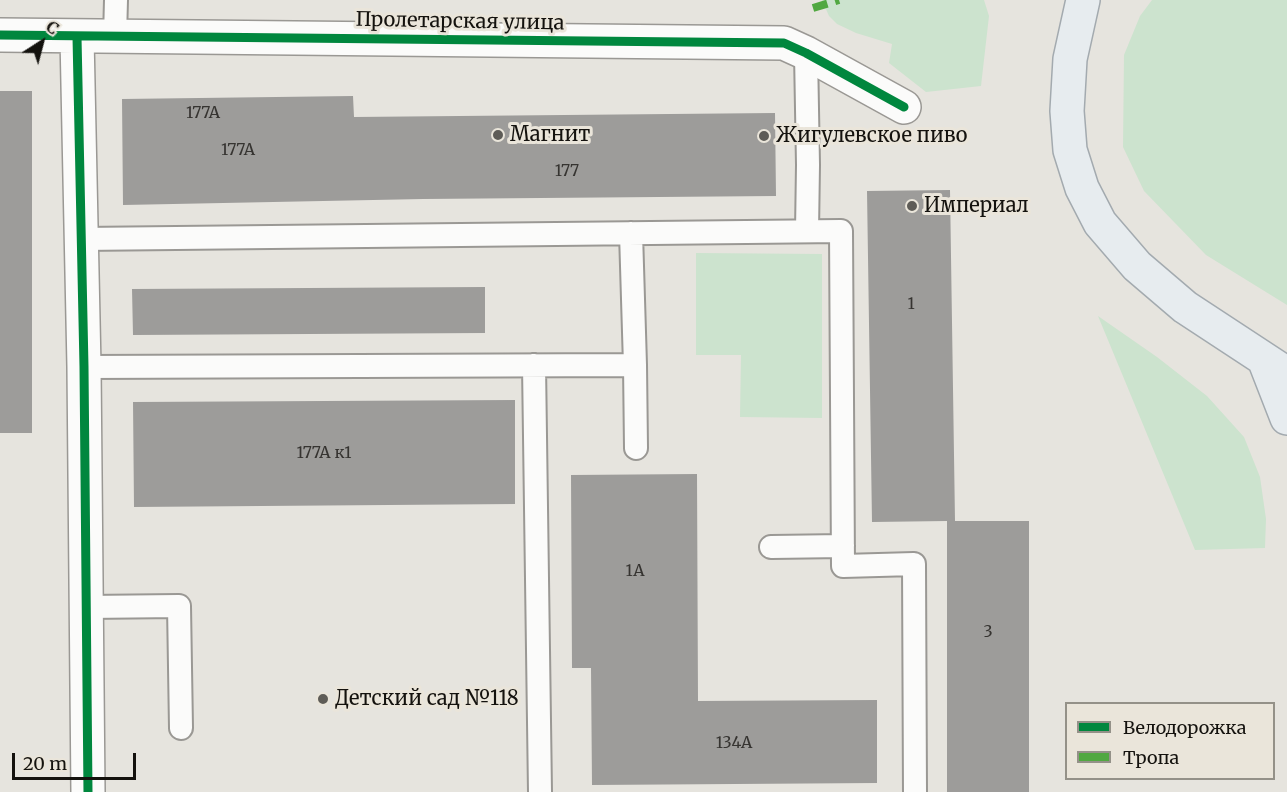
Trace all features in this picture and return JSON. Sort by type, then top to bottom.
[{"type":"main road","points":[[1058,0],[1070,59]]},
{"type":"main road","points":[[1083,0],[1070,59],[1067,111],[1070,150],[1082,188],[1101,224],[1137,266],[1185,307],[1275,366],[1287,418]]},
{"type":"street","name":"Пролетарская улица","points":[[0,35],[784,43],[904,107]]},
{"type":"street","points":[[77,37],[84,367],[88,792]]},
{"type":"lane","points":[[116,0],[116,37]]},
{"type":"lane","points":[[806,53],[807,231]]},
{"type":"lane","points":[[81,239],[841,231],[843,566],[914,564],[915,792]]},
{"type":"lane","points":[[631,233],[636,448]]},
{"type":"lane","points":[[534,365],[540,792]]},
{"type":"lane","points":[[84,367],[635,365]]},
{"type":"lane","points":[[771,548],[843,546]]},
{"type":"lane","points":[[86,607],[179,606],[181,728]]},
{"type":"green space","points":[[822,0],[984,0],[989,16],[981,86],[926,92],[889,63],[892,44],[856,33],[837,24],[829,16]]},
{"type":"green space","points":[[1152,0],[1287,0],[1287,305],[1206,255],[1144,191],[1123,147],[1124,55],[1140,16]]},
{"type":"green space","points":[[696,253],[822,254],[822,418],[740,417],[741,355],[696,355]]},
{"type":"green space","points":[[1098,316],[1157,357],[1207,396],[1244,437],[1260,477],[1266,519],[1265,548],[1195,550]]},
{"type":"building","points":[[0,91],[32,91],[32,433],[0,433]]},
{"type":"building","points":[[353,96],[354,117],[775,113],[776,196],[423,199],[123,205],[122,99]]},
{"type":"building","points":[[950,190],[955,521],[1029,521],[1029,792],[947,792],[947,521],[872,522],[867,191]]},
{"type":"building","points":[[485,287],[485,333],[133,335],[132,289]]},
{"type":"building","points":[[515,400],[515,504],[134,507],[133,402]]},
{"type":"building","points":[[697,474],[698,701],[877,700],[877,783],[592,785],[591,668],[572,668],[571,475]]},
{"type":"marked path","points":[[813,8],[839,0]]},
{"type":"cycle path","points":[[0,35],[784,43],[904,107]]},
{"type":"cycle path","points":[[77,37],[84,367],[88,792]]},
{"type":"place","name":"Магнит","points":[[498,135]]},
{"type":"place","name":"Жигулевское пиво","points":[[764,136]]},
{"type":"place","name":"Империал","points":[[912,206]]},
{"type":"place","name":"Детский сад №118","points":[[323,699]]}]
